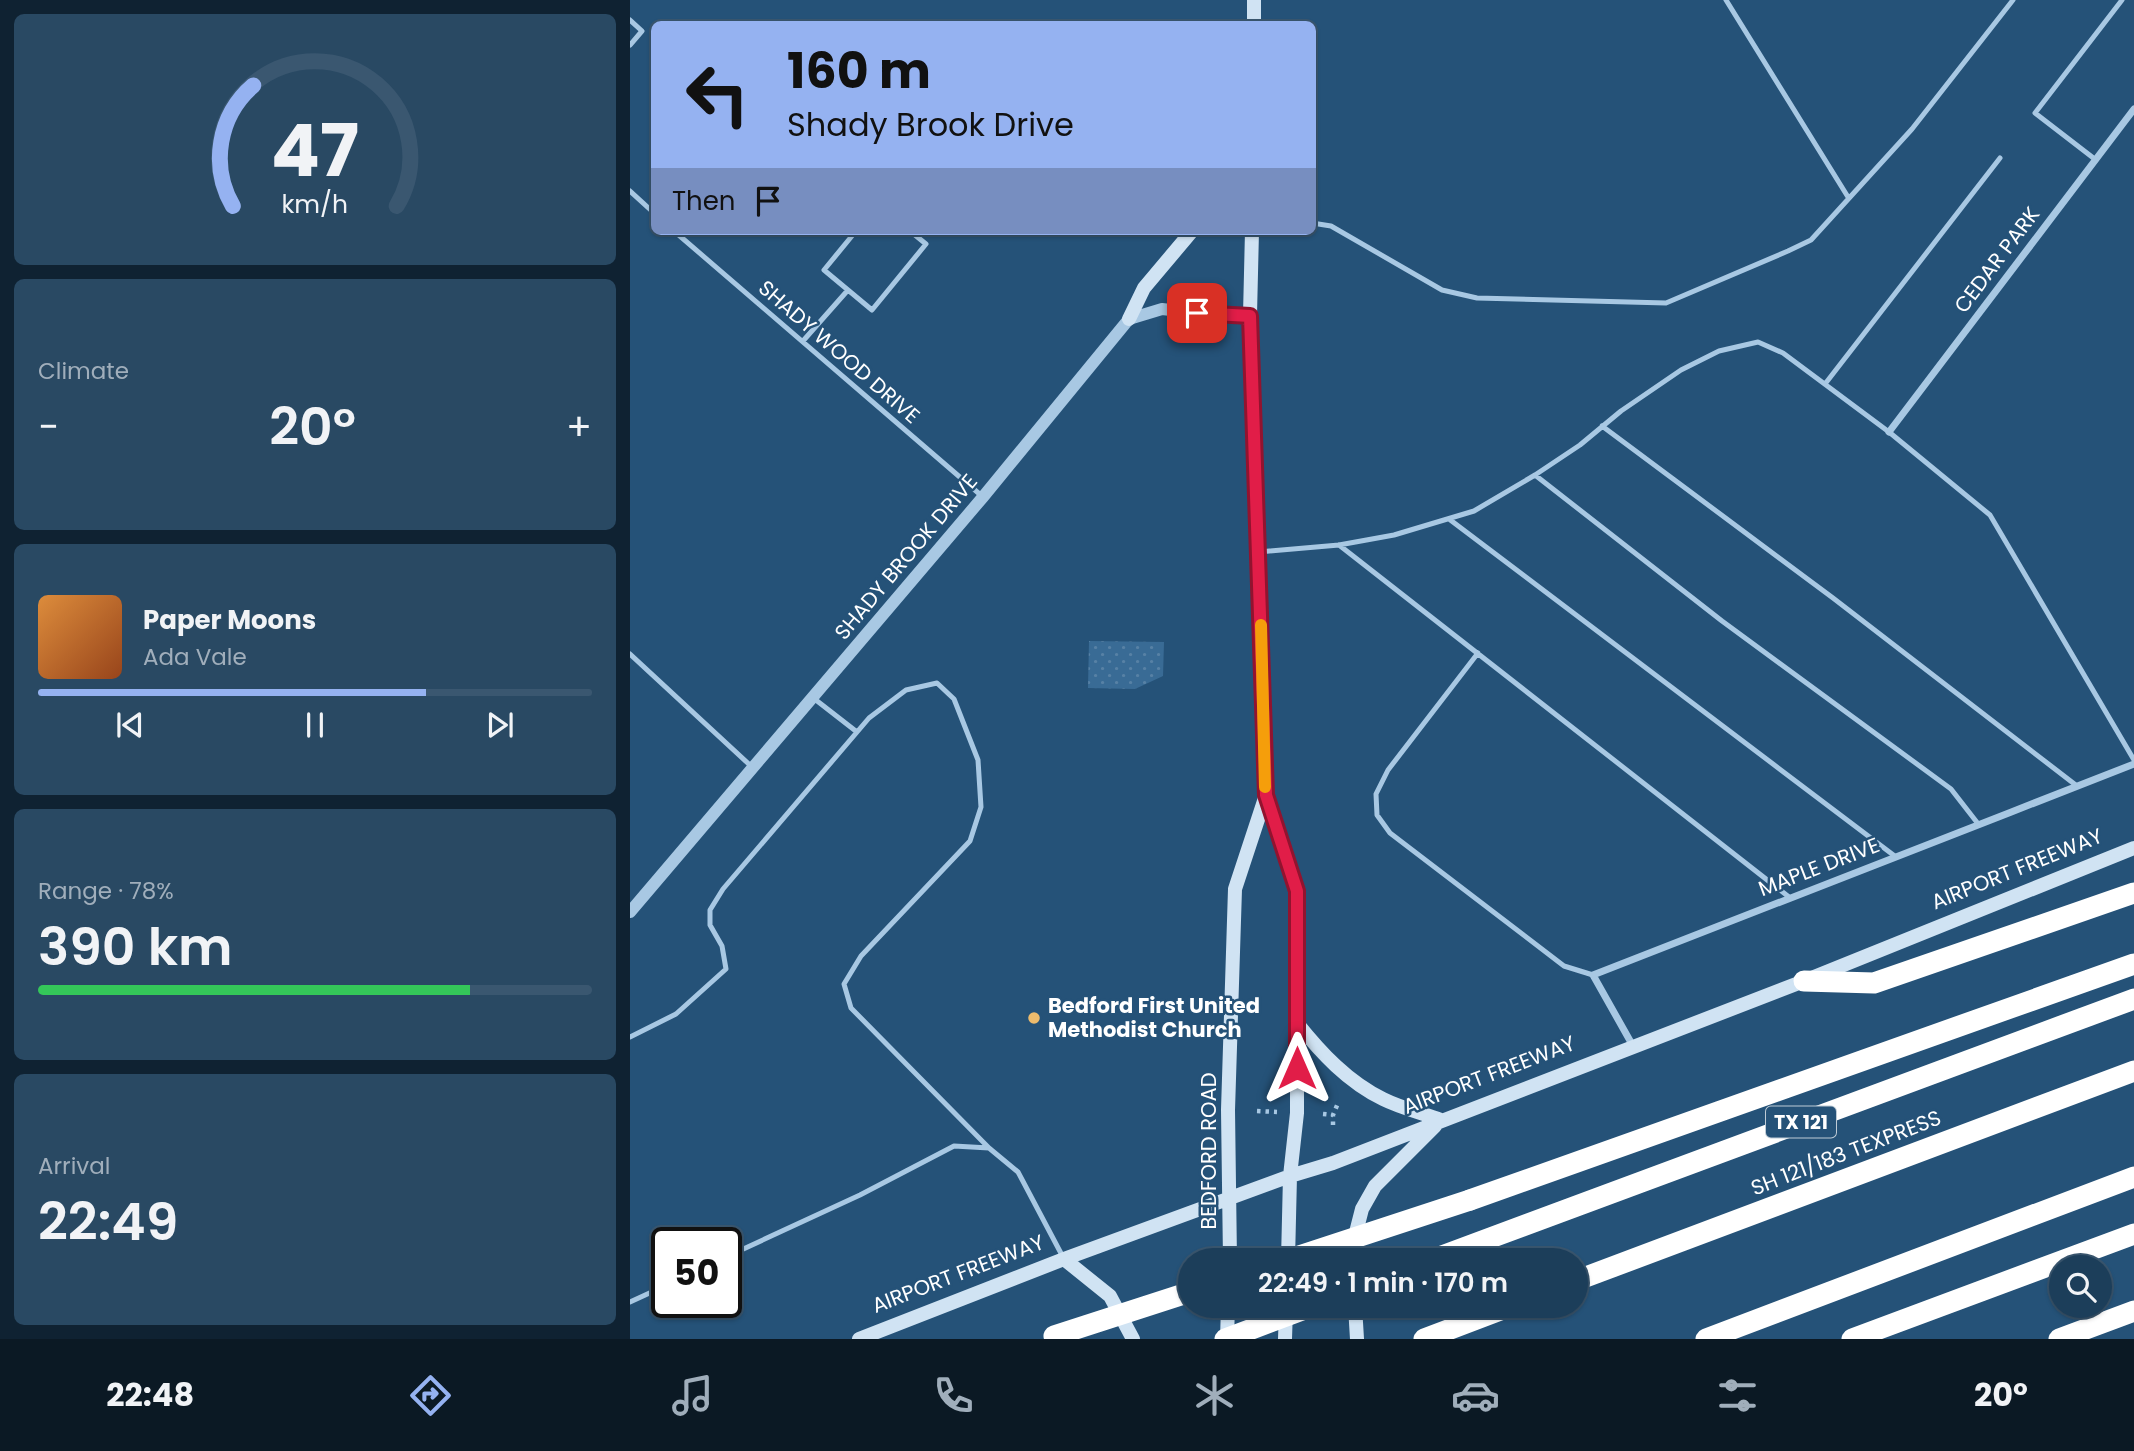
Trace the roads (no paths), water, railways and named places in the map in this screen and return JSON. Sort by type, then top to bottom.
[{"type":"highway","points":[[1804,981],[1874,983],[2134,893]]},
{"type":"highway","points":[[1325,1248],[1471,1200],[2134,964]]},
{"type":"highway","name":"TX 121","points":[[1464,1248],[2134,999]]},
{"type":"highway","name":"SH 121/183 TEXPRESS","points":[[1588,1277],[2134,1071]]},
{"type":"highway","points":[[1706,1339],[2134,1177]]},
{"type":"highway","points":[[1852,1339],[2134,1234]]},
{"type":"highway","points":[[1051,1338],[1178,1296]]},
{"type":"highway","points":[[2059,1339],[2134,1311]]},
{"type":"highway","points":[[1226,1339],[1281,1318]]},
{"type":"highway","points":[[1424,1339],[1477,1318]]},
{"type":"main road","points":[[1254,0],[1254,21]]},
{"type":"main road","points":[[1129,319],[1144,288],[1189,235]]},
{"type":"main road","name":"BEDFORD ROAD","points":[[1252,235],[1250,316],[1266,795],[1297,891],[1297,1113],[1290,1176],[1288,1248]]},
{"type":"main road","name":"BEDFORD ROAD","points":[[1230,1248],[1228,1110],[1236,889],[1266,795]]},
{"type":"main road","name":"AIRPORT FREEWAY","points":[[859,1339],[1064,1259],[1290,1176],[1333,1163],[1804,981],[2134,848]]},
{"type":"main road","points":[[1297,1023],[1320,1051],[1354,1081],[1384,1100],[1441,1120],[1375,1186],[1363,1209],[1352,1248]]},
{"type":"main road","points":[[1064,1259],[1110,1296],[1133,1339]]},
{"type":"main road","points":[[1226,1339],[1227,1318]]},
{"type":"main road","points":[[1285,1339],[1286,1318]]},
{"type":"main road","points":[[1356,1318],[1357,1339]]},
{"type":"street","name":"CEDAR PARK","points":[[1889,432],[2134,109]]},
{"type":"street","points":[[1129,319],[1162,309],[1250,316]]},
{"type":"street","name":"SHADY BROOK DRIVE","points":[[630,912],[983,497],[1129,319]]},
{"type":"street","name":"MAPLE DRIVE","points":[[1593,975],[2134,762]]},
{"type":"street","points":[[1593,975],[1633,1046]]},
{"type":"lane","points":[[1726,0],[1848,197]]},
{"type":"lane","points":[[1316,224],[1331,226],[1442,290],[1477,298],[1666,303],[1811,240],[1912,129],[2013,0]]},
{"type":"lane","points":[[2096,160],[2035,113],[2122,0]]},
{"type":"lane","points":[[630,20],[642,31],[630,45]]},
{"type":"lane","points":[[1825,384],[2000,158]]},
{"type":"lane","points":[[630,191],[651,210]]},
{"type":"lane","name":"SHADY WOOD DRIVE","points":[[679,235],[983,497]]},
{"type":"lane","points":[[853,235],[824,270],[872,310],[926,244],[915,235]]},
{"type":"lane","points":[[803,341],[848,290]]},
{"type":"lane","points":[[1259,552],[1339,545],[1394,536],[1474,510],[1535,475],[1681,370],[1719,351],[1758,342],[1783,353],[1825,384],[1889,432],[1990,515],[2134,762]]},
{"type":"lane","points":[[1602,426],[1833,598],[2077,786]]},
{"type":"lane","points":[[1535,475],[1721,621],[1951,789],[1979,825]]},
{"type":"lane","points":[[1449,519],[1896,857]]},
{"type":"lane","points":[[1339,545],[1789,897]]},
{"type":"lane","points":[[1478,653],[1388,770],[1376,794],[1377,815],[1390,833],[1564,966],[1593,975]]},
{"type":"lane","points":[[630,654],[752,767]]},
{"type":"lane","points":[[630,1038],[676,1014],[726,969],[722,946],[710,925],[710,909],[723,889],[869,718],[906,690],[937,683],[954,699],[978,760],[981,807],[970,841],[861,956],[844,984],[851,1008],[989,1148],[1018,1172],[1064,1259]]},
{"type":"lane","points":[[811,697],[857,732]]},
{"type":"lane","points":[[742,1250],[860,1195],[954,1146],[989,1148]]},
{"type":"lane","points":[[630,1302],[651,1292]]},
{"type":"place","name":"Bedford First United Methodist Church","points":[[1034,1018]]}]
